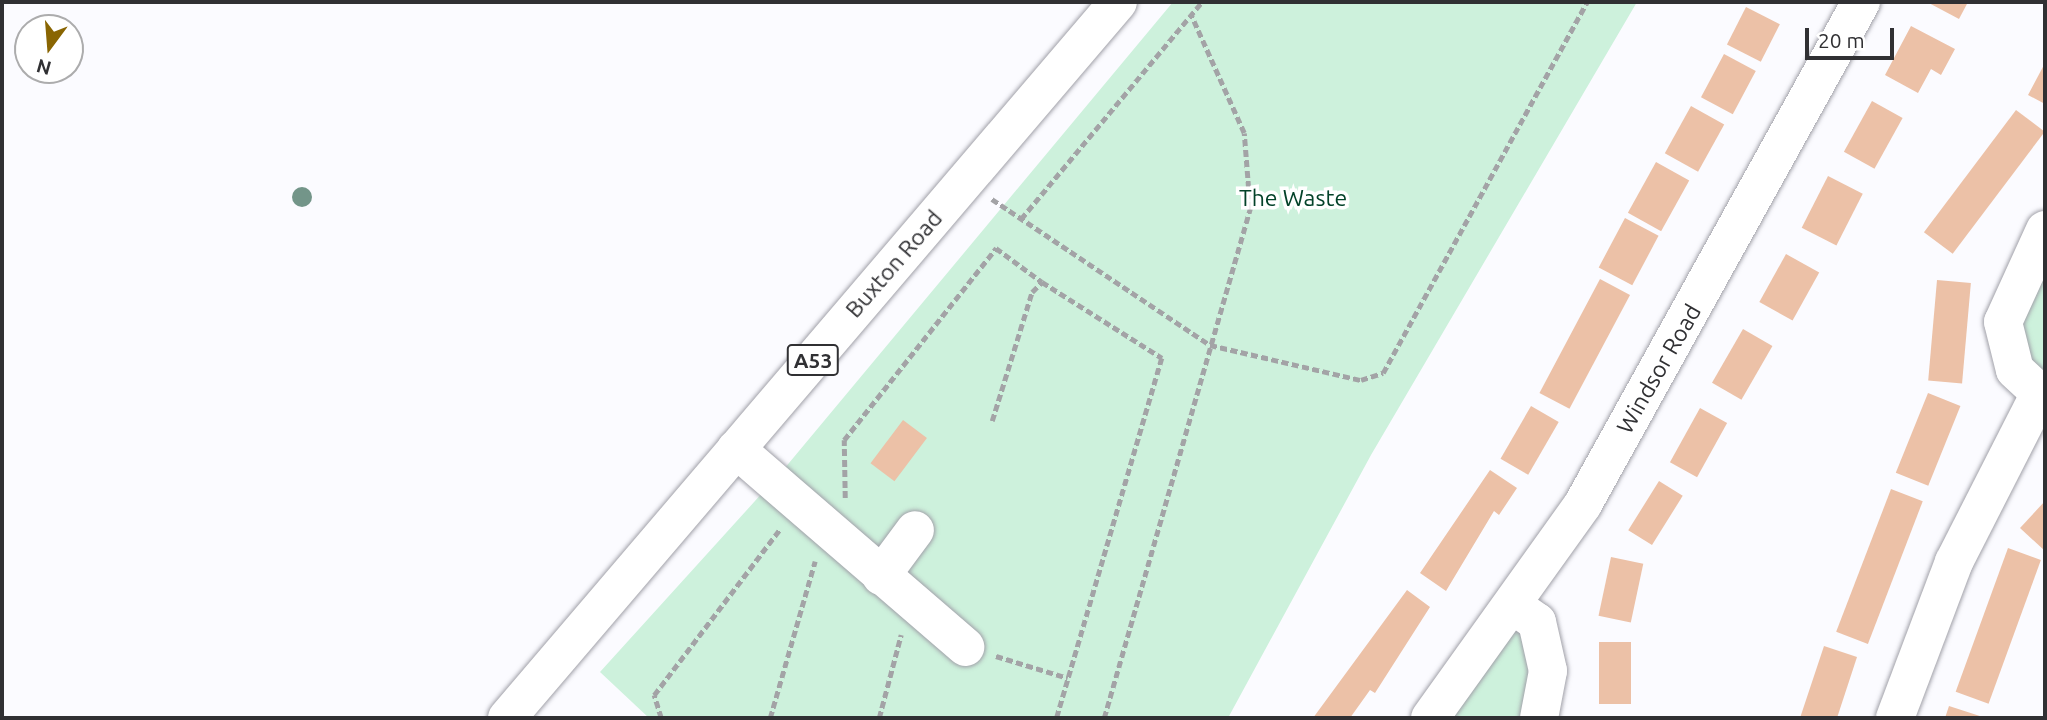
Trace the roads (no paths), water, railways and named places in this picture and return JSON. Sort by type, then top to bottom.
[{"type":"main road","name":"Buxton Road","points":[[507,718],[1118,2]]},
{"type":"main road","name":"Windsor Road","points":[[1430,718],[1514,606],[1590,492],[1861,2]]},
{"type":"main road","points":[[1895,718],[1954,562],[2041,397],[2015,370],[2003,322],[2045,230]]},
{"type":"main road","points":[[736,449],[965,647]]},
{"type":"main road","points":[[881,576],[915,530]]},
{"type":"main road","points":[[1514,606],[1536,622],[1548,671],[1539,718]]},
{"type":"park label","name":"The Waste","points":[[1293,198]]}]
